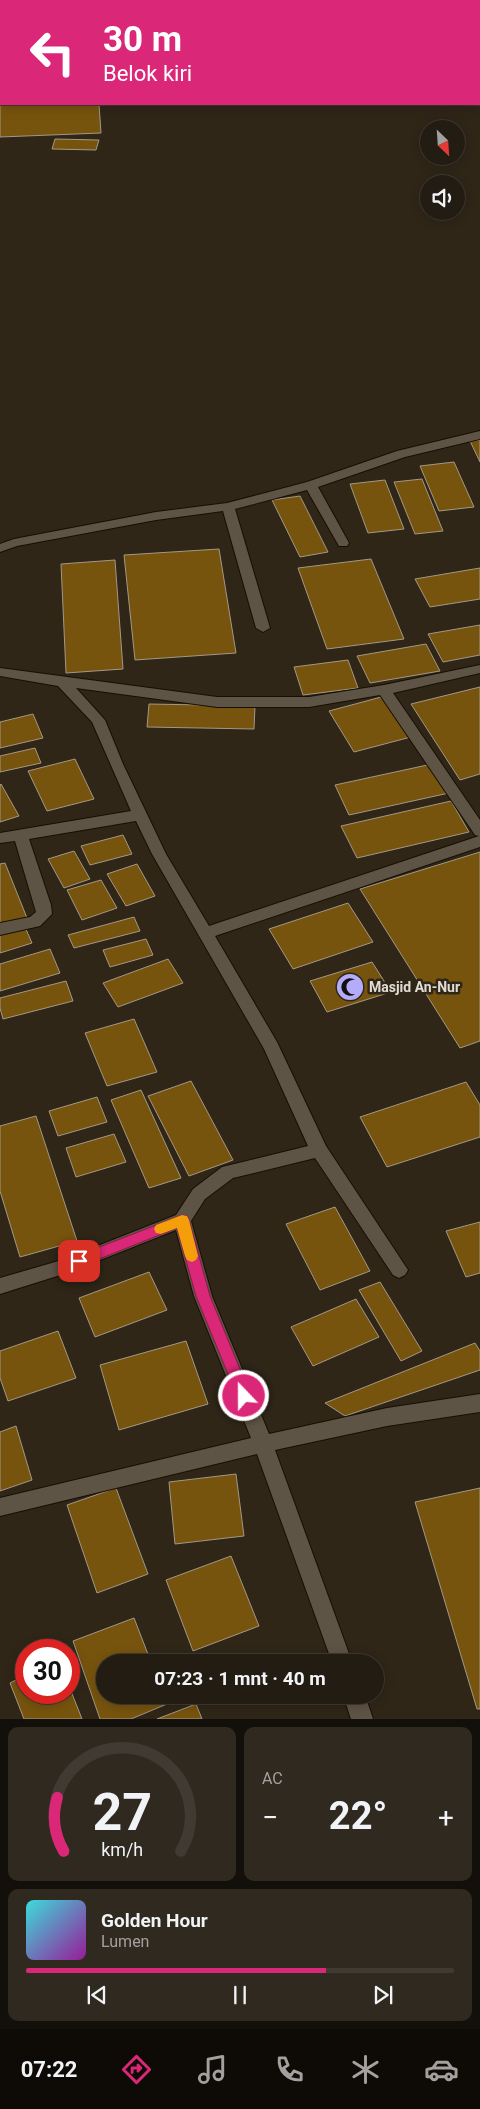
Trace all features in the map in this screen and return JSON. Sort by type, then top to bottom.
[{"type":"street","points":[[0,548],[156,516],[228,507],[311,484],[401,454],[480,435]]},
{"type":"street","points":[[311,484],[343,543]]},
{"type":"street","points":[[228,507],[263,628]]},
{"type":"street","points":[[0,672],[217,702],[309,702],[384,690],[480,669]]},
{"type":"street","points":[[62,682],[98,720],[116,764],[159,854],[271,1047],[319,1150],[399,1270]]},
{"type":"street","points":[[384,690],[480,831]]},
{"type":"street","points":[[0,838],[141,816]]},
{"type":"street","points":[[0,930],[34,922],[44,914],[43,905],[20,834]]},
{"type":"street","points":[[206,933],[480,841]]},
{"type":"street","points":[[0,1286],[64,1267],[182,1220],[199,1194],[228,1172],[319,1150]]},
{"type":"street","points":[[182,1220],[203,1296],[264,1444],[339,1654]]},
{"type":"street","points":[[0,1507],[264,1444],[387,1417],[480,1403]]},
{"type":"street","points":[[357,1704],[362,1719]]},
{"type":"building","points":[[0,105],[99,105],[101,133],[0,137]]},
{"type":"building","points":[[55,139],[99,140],[96,150],[52,149]]},
{"type":"building","points":[[480,440],[480,462],[470,441]]},
{"type":"building","points":[[454,462],[474,507],[439,511],[420,466]]},
{"type":"building","points":[[422,479],[443,531],[415,534],[394,482]]},
{"type":"building","points":[[385,480],[404,529],[368,533],[350,484]]},
{"type":"building","points":[[300,496],[328,552],[300,557],[272,500]]},
{"type":"building","points":[[219,549],[236,653],[135,660],[124,555]]},
{"type":"building","points":[[371,559],[404,639],[327,649],[298,568]]},
{"type":"building","points":[[115,560],[123,669],[66,673],[61,564]]},
{"type":"building","points":[[480,568],[480,599],[430,607],[415,579]]},
{"type":"building","points":[[480,625],[480,655],[443,662],[428,634]]},
{"type":"building","points":[[426,644],[440,671],[370,683],[357,656]]},
{"type":"building","points":[[348,660],[358,688],[303,695],[294,667]]},
{"type":"building","points":[[480,687],[480,774],[460,780],[411,704]]},
{"type":"building","points":[[385,696],[411,737],[354,752],[329,711]]},
{"type":"building","points":[[149,704],[255,706],[254,729],[147,727]]},
{"type":"building","points":[[33,714],[43,738],[0,748],[0,722]]},
{"type":"building","points":[[35,748],[41,763],[0,772],[0,756]]},
{"type":"building","points":[[75,759],[94,799],[47,811],[28,771]]},
{"type":"building","points":[[432,764],[449,793],[349,815],[335,785]]},
{"type":"building","points":[[0,785],[19,816],[0,822]]},
{"type":"building","points":[[451,801],[469,832],[357,858],[341,826]]},
{"type":"building","points":[[123,835],[132,854],[90,865],[81,846]]},
{"type":"building","points":[[74,851],[90,879],[64,888],[48,859]]},
{"type":"building","points":[[480,852],[480,1041],[460,1048],[360,889]]},
{"type":"building","points":[[5,863],[27,918],[0,926],[0,864]]},
{"type":"building","points":[[137,864],[155,896],[126,906],[107,874]]},
{"type":"building","points":[[101,880],[117,908],[82,920],[67,890]]},
{"type":"building","points":[[348,903],[373,942],[293,969],[269,929]]},
{"type":"building","points":[[134,917],[140,931],[74,948],[68,935]]},
{"type":"building","points":[[25,927],[32,943],[0,953],[0,935]]},
{"type":"building","points":[[146,939],[153,955],[110,967],[103,950]]},
{"type":"building","points":[[50,949],[60,973],[0,991],[0,964]]},
{"type":"building","points":[[168,959],[183,983],[118,1007],[103,983]]},
{"type":"building","name":"Masjid An-Nur","points":[[372,962],[391,992],[327,1012],[310,981]]},
{"type":"building","points":[[66,981],[73,1001],[3,1019],[0,998]]},
{"type":"building","points":[[134,1019],[157,1072],[107,1086],[85,1033]]},
{"type":"building","points":[[191,1081],[233,1160],[189,1176],[148,1096]]},
{"type":"building","points":[[466,1082],[480,1105],[480,1137],[387,1167],[360,1117]]},
{"type":"building","points":[[141,1090],[181,1178],[149,1188],[111,1100]]},
{"type":"building","points":[[97,1097],[107,1122],[58,1136],[49,1111]]},
{"type":"building","points":[[36,1116],[77,1241],[20,1257],[0,1191],[0,1126]]},
{"type":"building","points":[[114,1134],[126,1162],[76,1177],[66,1148]]},
{"type":"building","points":[[335,1207],[370,1271],[320,1290],[286,1224]]},
{"type":"building","points":[[480,1222],[480,1273],[466,1277],[446,1231]]},
{"type":"building","points":[[149,1272],[167,1310],[95,1337],[79,1298]]},
{"type":"building","points":[[380,1282],[422,1351],[401,1361],[359,1290]]},
{"type":"building","points":[[356,1299],[379,1337],[313,1366],[291,1327]]},
{"type":"building","points":[[58,1331],[76,1378],[8,1401],[0,1378],[0,1351]]},
{"type":"building","points":[[186,1341],[208,1404],[119,1430],[100,1365]]},
{"type":"building","points":[[475,1343],[480,1351],[480,1370],[345,1416],[325,1403]]},
{"type":"building","points":[[16,1426],[32,1480],[0,1491],[0,1432]]},
{"type":"building","points":[[236,1474],[244,1536],[175,1544],[169,1482]]},
{"type":"building","points":[[116,1488],[148,1574],[97,1593],[67,1505]]},
{"type":"building","points":[[480,1488],[480,1709],[477,1709],[415,1502]]},
{"type":"building","points":[[231,1556],[259,1626],[193,1651],[166,1580]]},
{"type":"building","points":[[134,1618],[148,1654],[96,1654],[96,1704],[167,1704],[131,1719],[100,1719],[80,1661],[80,1639],[78,1639]]},
{"type":"building","points":[[15,1680],[15,1696],[10,1683]]},
{"type":"building","points":[[18,1704],[76,1704],[82,1719],[24,1719]]},
{"type":"building","points":[[196,1704],[202,1719],[157,1719]]},
{"type":"slow traffic","points":[[161,1229],[182,1220],[192,1256]]},
{"type":"place","name":"Masjid An-Nur","points":[[350,987]]},
{"type":"route","points":[[79,1261],[182,1220],[203,1296],[244,1396]]}]
